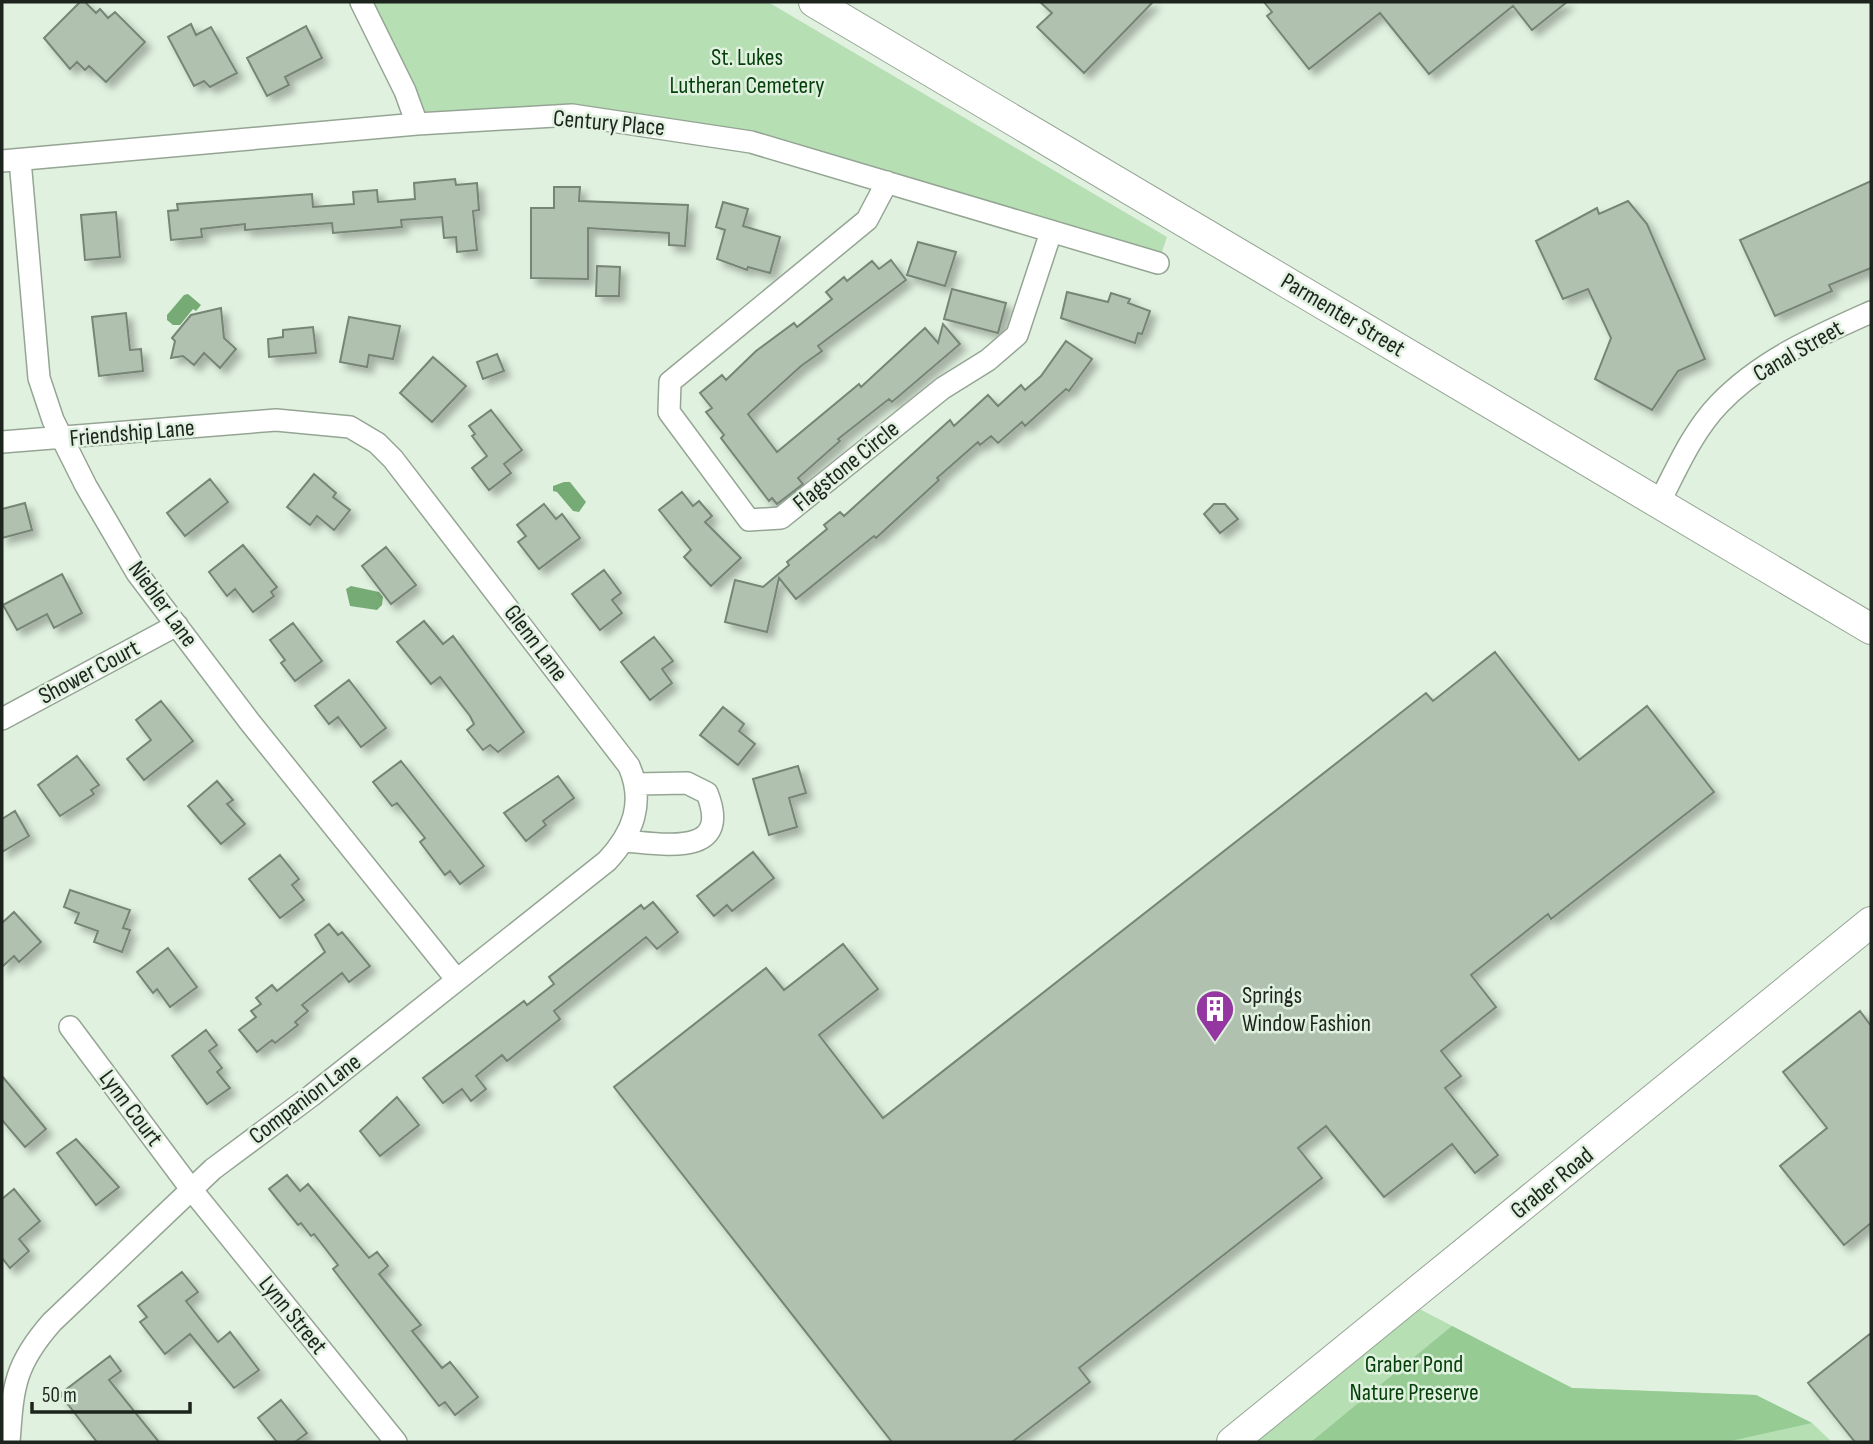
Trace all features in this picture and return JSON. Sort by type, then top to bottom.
[{"type":"street","points":[[361,2],[405,91],[417,124]]},
{"type":"street","name":"Parmenter Street","points":[[814,2],[1660,501],[1871,629]]},
{"type":"street","name":"Century Place","points":[[11,161],[417,124],[584,117],[751,142],[1158,263]]},
{"type":"street","name":"Niebler Lane","points":[[11,161],[35,358],[53,421],[137,573],[382,891],[457,980]]},
{"type":"street","name":"Flagstone Circle","points":[[887,182],[867,220],[670,382],[669,412],[749,520],[781,518],[943,388],[988,360],[1017,335],[1051,232]]},
{"type":"street","name":"Canal Street","points":[[1660,501],[1688,446],[1718,405],[1762,367],[1814,337],[1871,312]]},
{"type":"street","name":"Friendship Lane","points":[[2,442],[263,422]]},
{"type":"street","name":"Glenn Lane","points":[[263,422],[350,427],[385,451],[534,639],[629,766],[637,784]]},
{"type":"street","name":"Shower Court","points":[[2,719],[177,625]]},
{"type":"street","points":[[625,841],[681,846],[698,841],[713,824],[714,811],[707,793],[687,783],[637,784]]},
{"type":"street","name":"Companion Lane","points":[[9,1442],[13,1395],[29,1347],[191,1189],[607,861],[625,841],[632,822],[637,784]]},
{"type":"street","name":"Graber Road","points":[[1232,1442],[1871,922]]},
{"type":"street","name":"Lynn Court","points":[[70,1027],[191,1189]]},
{"type":"street","name":"Lynn Street","points":[[191,1189],[396,1442]]},
{"type":"green space","name":"St. Lukes Lutheran Cemetery","points":[[361,2],[768,2],[1167,237],[1158,263],[751,142],[572,115],[417,124]]},
{"type":"green space","name":"Graber Pond Nature Preserve","points":[[1406,1302],[1572,1388],[1756,1395],[1812,1423],[1832,1442],[1232,1442]]},
{"type":"green space","name":"Graber Pond Nature Preserve","points":[[1452,1326],[1572,1388],[1756,1395],[1812,1423],[1726,1442],[1311,1442]]},
{"type":"shaded area","points":[[188,294],[201,305],[196,311],[193,309],[180,325],[173,325],[167,320],[167,315],[184,295]]},
{"type":"shaded area","points":[[570,482],[586,502],[579,512],[573,511],[557,492],[553,491],[553,486]]},
{"type":"shaded area","points":[[351,586],[379,592],[383,597],[382,605],[377,610],[350,606],[346,589]]},
{"type":"building","points":[[80,2],[85,2],[96,13],[100,9],[108,18],[115,12],[145,42],[106,82],[89,66],[85,70],[77,62],[70,69],[44,38]]},
{"type":"building","points":[[1040,2],[1153,2],[1084,73],[1037,27],[1052,13]]},
{"type":"building","points":[[1264,2],[1567,2],[1532,30],[1513,6],[1429,74],[1380,13],[1309,69],[1267,16],[1272,12]]},
{"type":"building","points":[[191,24],[196,35],[211,27],[237,73],[210,87],[204,81],[194,86],[168,37]]},
{"type":"building","points":[[306,26],[322,58],[285,77],[289,85],[267,96],[247,58]]},
{"type":"building","points":[[455,179],[456,185],[477,183],[479,210],[473,211],[477,250],[457,252],[456,237],[444,238],[442,217],[401,220],[402,227],[333,233],[332,223],[245,230],[245,224],[201,229],[202,237],[171,240],[168,211],[178,210],[177,204],[312,194],[313,207],[354,204],[353,192],[377,190],[378,202],[415,199],[414,183]]},
{"type":"building","points":[[1871,181],[1871,268],[1829,285],[1832,291],[1775,316],[1740,240]]},
{"type":"building","points":[[554,187],[580,187],[579,201],[688,205],[685,246],[669,245],[669,233],[588,228],[588,279],[531,278],[531,208],[554,208]]},
{"type":"building","points":[[1628,201],[1647,224],[1705,359],[1678,371],[1652,410],[1595,379],[1611,338],[1588,289],[1563,299],[1536,241],[1597,208],[1599,214]]},
{"type":"building","points":[[723,202],[748,209],[743,226],[780,237],[770,273],[748,267],[747,270],[717,259],[725,230],[716,227]]},
{"type":"building","points":[[116,212],[120,257],[85,260],[81,215]]},
{"type":"building","points":[[918,242],[956,252],[945,286],[907,275]]},
{"type":"building","points":[[891,260],[906,280],[818,346],[822,351],[801,366],[748,414],[777,452],[859,384],[861,387],[925,328],[938,343],[943,324],[960,344],[892,402],[889,399],[838,439],[840,441],[798,478],[803,484],[777,504],[772,498],[769,501],[721,438],[724,435],[706,412],[712,408],[700,393],[722,375],[726,380],[756,351],[794,323],[797,327],[832,299],[826,292],[844,277],[847,281],[872,261],[879,269]]},
{"type":"building","points":[[597,266],[620,267],[619,296],[596,296]]},
{"type":"building","points":[[952,289],[1006,303],[998,333],[944,319]]},
{"type":"building","points":[[1067,292],[1108,302],[1111,293],[1130,299],[1128,303],[1150,311],[1142,334],[1138,333],[1135,343],[1061,318]]},
{"type":"building","points":[[221,308],[224,338],[236,349],[220,368],[204,353],[194,365],[183,356],[171,358],[175,341],[172,338],[191,315]]},
{"type":"building","points":[[126,313],[130,350],[141,349],[143,371],[99,376],[92,317]]},
{"type":"building","points":[[349,317],[400,326],[393,359],[369,355],[367,367],[340,362]]},
{"type":"building","points":[[313,327],[316,353],[269,357],[268,339],[283,337],[283,330]]},
{"type":"building","points":[[1066,341],[1092,359],[1069,391],[1066,389],[1025,426],[1022,422],[998,443],[991,436],[980,445],[978,442],[876,538],[874,536],[796,599],[779,578],[767,632],[725,622],[735,580],[763,587],[789,565],[787,562],[827,529],[824,525],[840,512],[844,516],[950,420],[954,426],[988,395],[998,406],[1021,385],[1025,390],[1041,376]]},
{"type":"building","points":[[497,354],[504,371],[483,379],[477,362]]},
{"type":"building","points":[[433,357],[466,386],[432,422],[400,393]]},
{"type":"building","points":[[491,410],[522,450],[504,464],[511,473],[489,490],[472,468],[487,456],[472,436],[475,434],[469,426]]},
{"type":"building","points":[[314,474],[336,493],[333,497],[350,510],[334,530],[317,516],[310,525],[287,507]]},
{"type":"building","points":[[210,479],[228,502],[185,536],[167,513]]},
{"type":"building","points":[[682,492],[693,506],[699,501],[712,516],[705,522],[741,558],[711,586],[684,557],[691,550],[659,510]]},
{"type":"building","points":[[25,503],[32,530],[2,538],[2,509]]},
{"type":"building","points":[[544,504],[556,519],[562,514],[580,538],[539,569],[518,542],[526,536],[517,525]]},
{"type":"building","points":[[1214,504],[1225,504],[1238,519],[1220,533],[1204,514]]},
{"type":"building","points":[[243,545],[277,587],[271,592],[274,596],[253,612],[235,589],[227,596],[209,572]]},
{"type":"building","points":[[386,547],[416,585],[391,604],[362,566]]},
{"type":"building","points":[[604,570],[621,593],[612,600],[622,613],[600,630],[572,594]]},
{"type":"building","points":[[62,574],[82,613],[54,628],[47,614],[17,630],[3,605]]},
{"type":"building","points":[[424,621],[443,644],[453,636],[524,732],[498,752],[490,745],[483,750],[467,730],[474,724],[470,716],[440,677],[431,684],[397,642]]},
{"type":"building","points":[[293,623],[322,661],[295,681],[281,663],[285,660],[270,640]]},
{"type":"building","points":[[654,637],[673,661],[662,669],[672,683],[650,700],[621,662]]},
{"type":"building","name":"Springs Window Fashion","points":[[1495,652],[1579,760],[1647,706],[1714,792],[1551,919],[1548,914],[1471,975],[1496,1007],[1441,1051],[1461,1076],[1445,1088],[1498,1155],[1475,1173],[1452,1144],[1384,1197],[1326,1126],[1298,1148],[1322,1178],[1079,1368],[1090,1382],[1012,1442],[892,1442],[614,1087],[766,968],[784,990],[843,944],[878,989],[819,1035],[883,1118],[1426,693],[1433,701]]},
{"type":"building","points":[[349,680],[386,728],[361,747],[338,717],[329,724],[315,706]]},
{"type":"building","points":[[161,701],[193,741],[144,780],[127,759],[151,740],[136,720]]},
{"type":"building","points":[[723,707],[744,724],[739,731],[755,744],[738,765],[700,735]]},
{"type":"building","points":[[77,756],[99,785],[91,790],[94,794],[60,816],[38,785]]},
{"type":"building","points":[[401,761],[484,866],[460,884],[450,871],[445,875],[420,842],[425,838],[397,803],[392,806],[373,782]]},
{"type":"building","points":[[798,766],[806,793],[789,798],[797,827],[769,835],[753,779]]},
{"type":"building","points":[[558,776],[574,798],[543,821],[546,825],[526,841],[504,813]]},
{"type":"building","points":[[217,781],[233,800],[227,804],[245,824],[221,844],[188,806]]},
{"type":"building","points":[[15,811],[29,836],[2,852],[2,819]]},
{"type":"building","points":[[753,852],[774,878],[732,911],[727,905],[714,916],[697,896]]},
{"type":"building","points":[[280,855],[299,879],[292,885],[304,900],[280,918],[249,879]]},
{"type":"building","points":[[70,890],[130,910],[123,928],[130,930],[122,952],[94,942],[98,931],[75,923],[79,913],[64,907]]},
{"type":"building","points":[[653,902],[678,932],[657,949],[646,937],[554,1011],[560,1019],[507,1061],[502,1055],[476,1076],[486,1089],[471,1101],[462,1089],[443,1103],[423,1078],[524,1001],[527,1005],[554,984],[549,977],[641,905],[644,909]]},
{"type":"building","points":[[14,912],[41,942],[19,962],[14,956],[2,967],[2,923]]},
{"type":"building","points":[[329,924],[338,935],[342,932],[370,966],[349,982],[342,973],[302,1005],[308,1011],[295,1022],[298,1025],[275,1043],[272,1040],[257,1052],[239,1030],[256,1017],[251,1011],[261,1004],[256,998],[272,985],[277,991],[325,952],[315,935]]},
{"type":"building","points":[[168,948],[197,987],[170,1007],[157,989],[153,993],[137,972]]},
{"type":"building","points":[[1860,1011],[1871,1026],[1871,1223],[1844,1245],[1780,1166],[1827,1128],[1783,1072]]},
{"type":"building","points":[[206,1030],[217,1045],[209,1051],[222,1068],[217,1072],[230,1088],[207,1104],[172,1056]]},
{"type":"building","points":[[2,1076],[46,1129],[25,1147],[2,1120]]},
{"type":"building","points":[[397,1097],[419,1125],[380,1156],[360,1131]]},
{"type":"building","points":[[76,1139],[119,1187],[96,1205],[57,1153]]},
{"type":"building","points":[[287,1175],[300,1191],[308,1184],[369,1258],[377,1252],[388,1266],[379,1274],[421,1325],[412,1331],[442,1368],[450,1362],[478,1397],[455,1415],[445,1402],[439,1406],[333,1269],[338,1265],[314,1234],[311,1236],[301,1223],[298,1225],[269,1189]]},
{"type":"building","points":[[14,1189],[40,1221],[19,1239],[29,1251],[10,1268],[2,1258],[2,1199]]},
{"type":"building","points":[[182,1272],[198,1292],[186,1301],[218,1342],[230,1332],[259,1370],[234,1388],[190,1334],[165,1354],[140,1322],[147,1317],[138,1306]]},
{"type":"building","points":[[1871,1333],[1871,1442],[1855,1442],[1808,1383]]},
{"type":"building","points":[[110,1356],[121,1371],[109,1380],[159,1442],[97,1442],[60,1394]]},
{"type":"building","points":[[281,1400],[307,1433],[295,1442],[277,1442],[258,1418]]},
{"type":"place","name":"Springs Window Fashion","points":[[1215,1043]]}]
